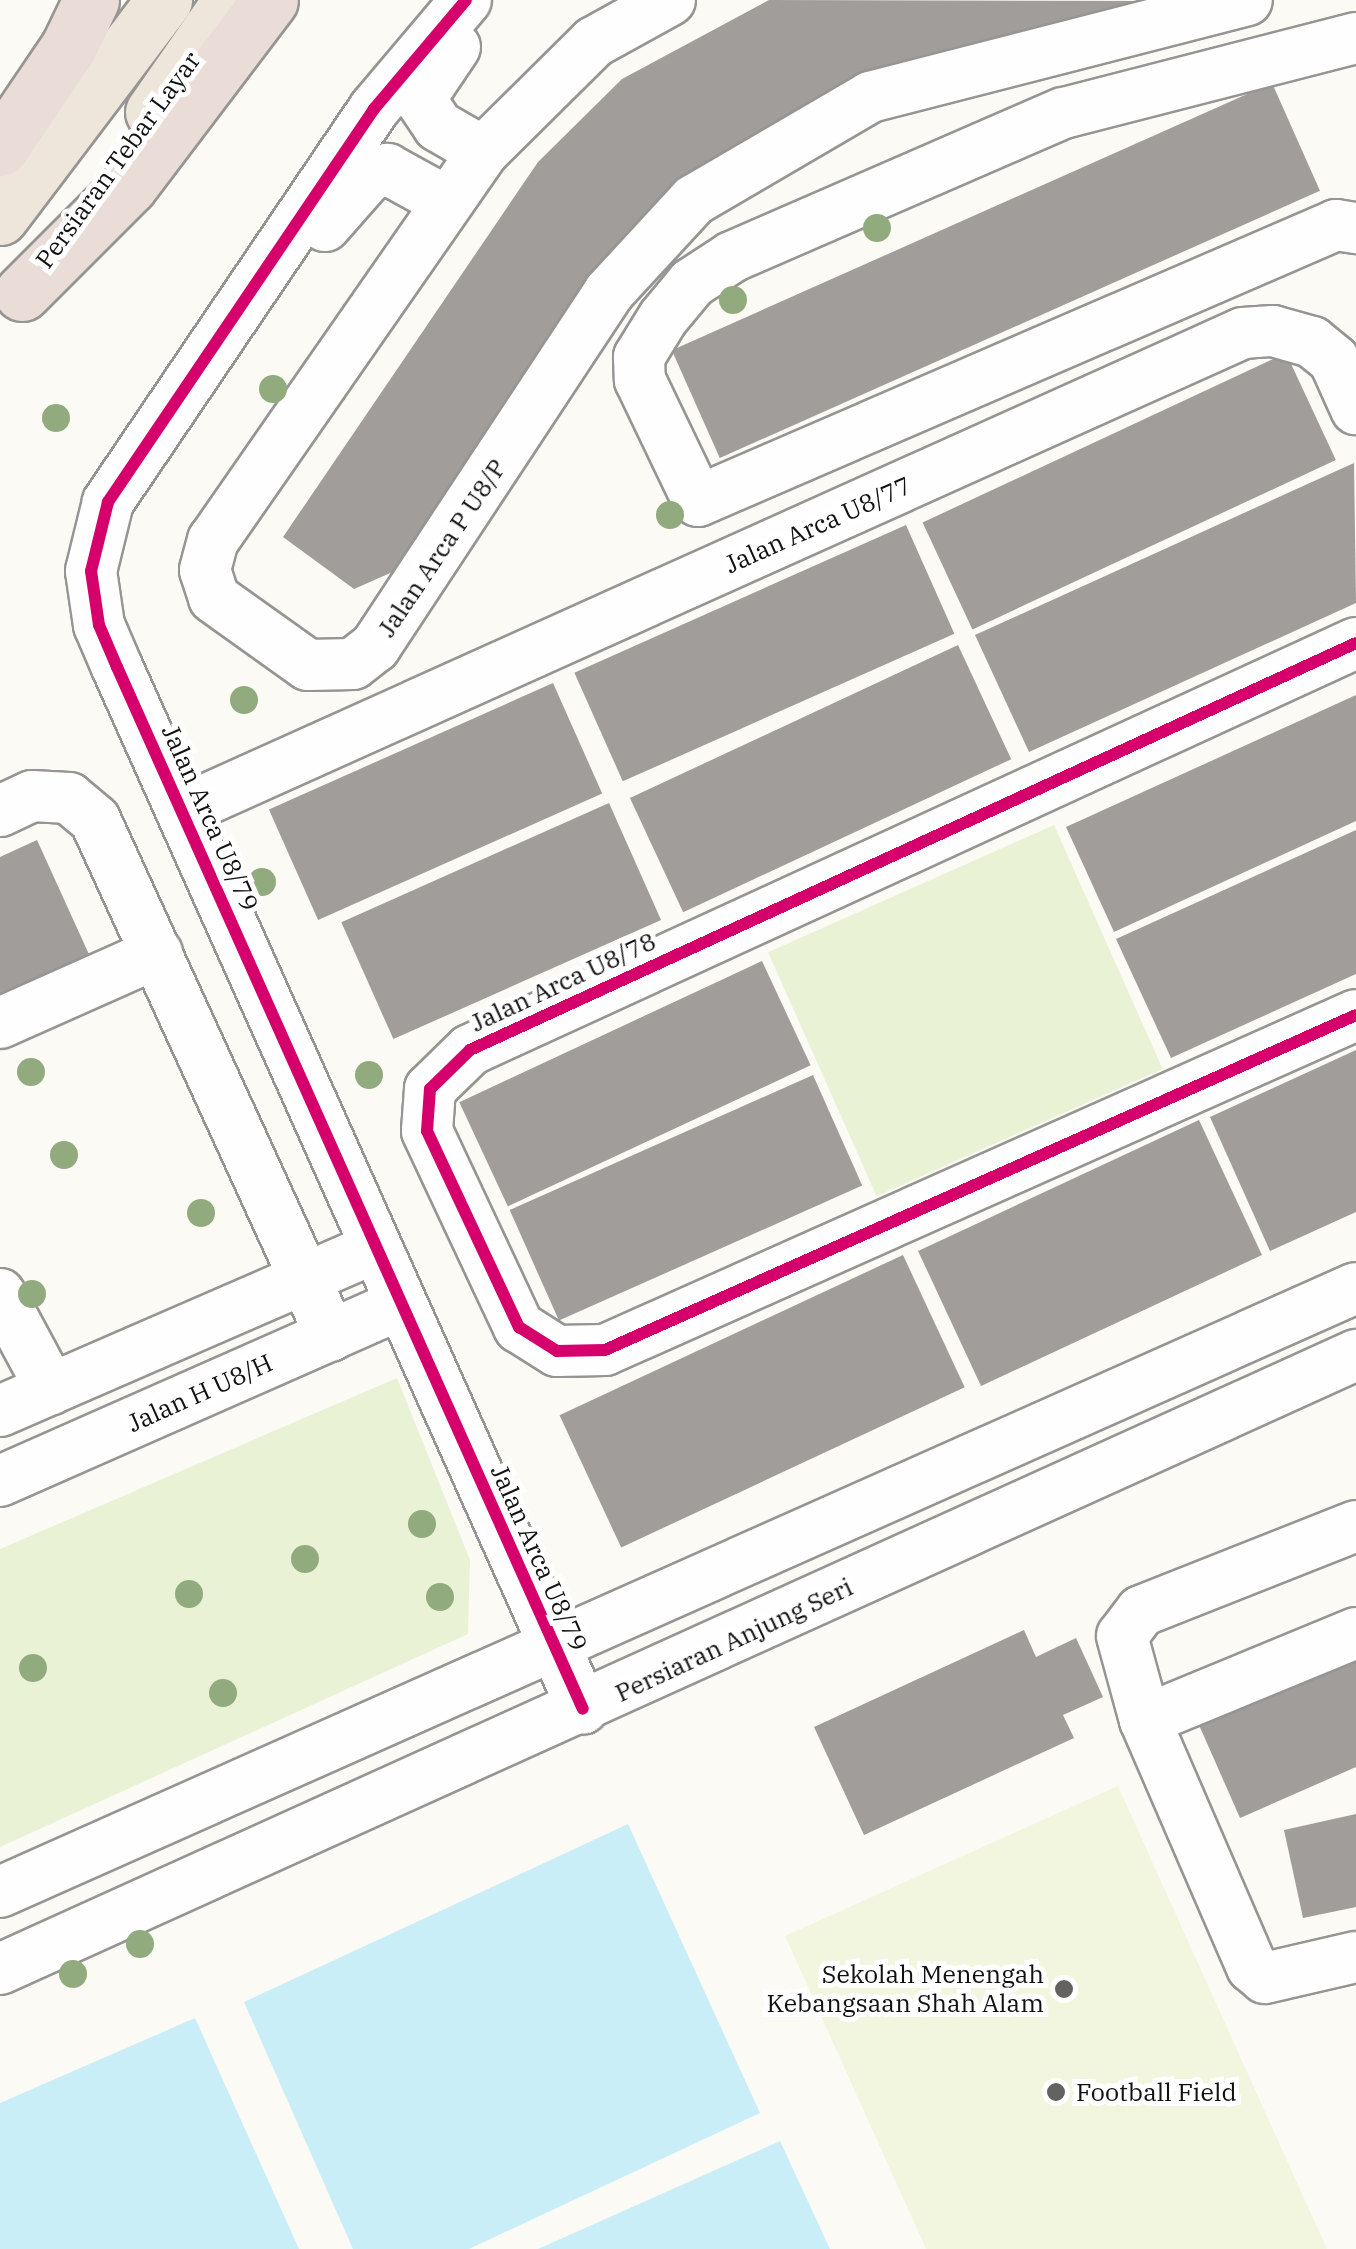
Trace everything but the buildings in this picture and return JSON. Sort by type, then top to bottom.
[{"type":"highway","points":[[0,148],[69,46],[91,0]]},
{"type":"highway","points":[[11,305],[129,186],[270,0]]},
{"type":"main road","points":[[0,217],[164,0]]},
{"type":"main road","name":"Persiaran Tebar Layar","points":[[11,305],[231,0]]},
{"type":"street","name":"Jalan Arca U8/79","points":[[466,0],[374,110],[108,502],[91,571],[99,625],[582,1709]]},
{"type":"street","points":[[465,176],[420,100],[468,28],[499,0]]},
{"type":"street","name":"Jalan Arca P U8/P","points":[[670,0],[594,42],[465,176],[214,540],[205,570],[214,598],[308,665],[353,664],[375,647],[609,292],[694,200],[870,97],[1246,0]]},
{"type":"street","points":[[1356,38],[1064,113],[732,257],[692,283],[639,357],[640,380],[698,501],[1336,225],[1356,228]]},
{"type":"street","points":[[374,110],[465,176]]},
{"type":"street","points":[[242,300],[264,293],[368,177],[387,169],[465,176]]},
{"type":"street","name":"Jalan Arca U8/77","points":[[182,810],[1242,333],[1273,331],[1312,342],[1334,360],[1356,409]]},
{"type":"street","name":"Jalan Arca U8/78","points":[[1356,643],[470,1050],[430,1090],[427,1131],[520,1327],[557,1352],[605,1350],[1356,1015]]},
{"type":"street","points":[[0,811],[32,796],[68,798],[96,820],[331,1336]]},
{"type":"street","points":[[0,1023],[157,952]]},
{"type":"street","points":[[0,1411],[375,1248]]},
{"type":"street","points":[[0,1892],[1356,1288]]},
{"type":"street","points":[[0,1294],[51,1389]]},
{"type":"street","name":"Jalan H U8/H","points":[[0,1480],[400,1304]]},
{"type":"street","name":"Persiaran Anjung Seri","points":[[0,1969],[582,1709],[1356,1355]]},
{"type":"street","points":[[1356,1526],[1141,1611],[1122,1636],[1144,1720],[1252,1968],[1266,1978],[1356,1957]]},
{"type":"street","points":[[1144,1720],[1356,1633]]},
{"type":"green space","points":[[1054,825],[1163,1069],[877,1196],[768,952]]},
{"type":"green space","points":[[397,1378],[470,1560],[468,1634],[0,1847],[0,1549]]},
{"type":"green space","name":"Football Field","points":[[1118,1786],[1327,2249],[926,2249],[785,1936]]},
{"type":"water","points":[[628,1824],[760,2113],[469,2249],[353,2249],[244,2002]]},
{"type":"water","points":[[195,2018],[299,2249],[0,2249],[0,2103]]},
{"type":"water","points":[[780,2141],[830,2249],[538,2249]]},
{"type":"cycle path","points":[[466,0],[374,109],[108,502],[91,571],[99,625],[117,667],[583,1709]]},
{"type":"cycle path","points":[[1356,643],[470,1050],[430,1089],[427,1131],[519,1327],[557,1351],[605,1350],[1356,1015]]},
{"type":"place","name":"Sekolah Menengah Kebangsaan Shah Alam","points":[[1064,1989]]},
{"type":"place","name":"Football Field","points":[[1056,2092]]}]
